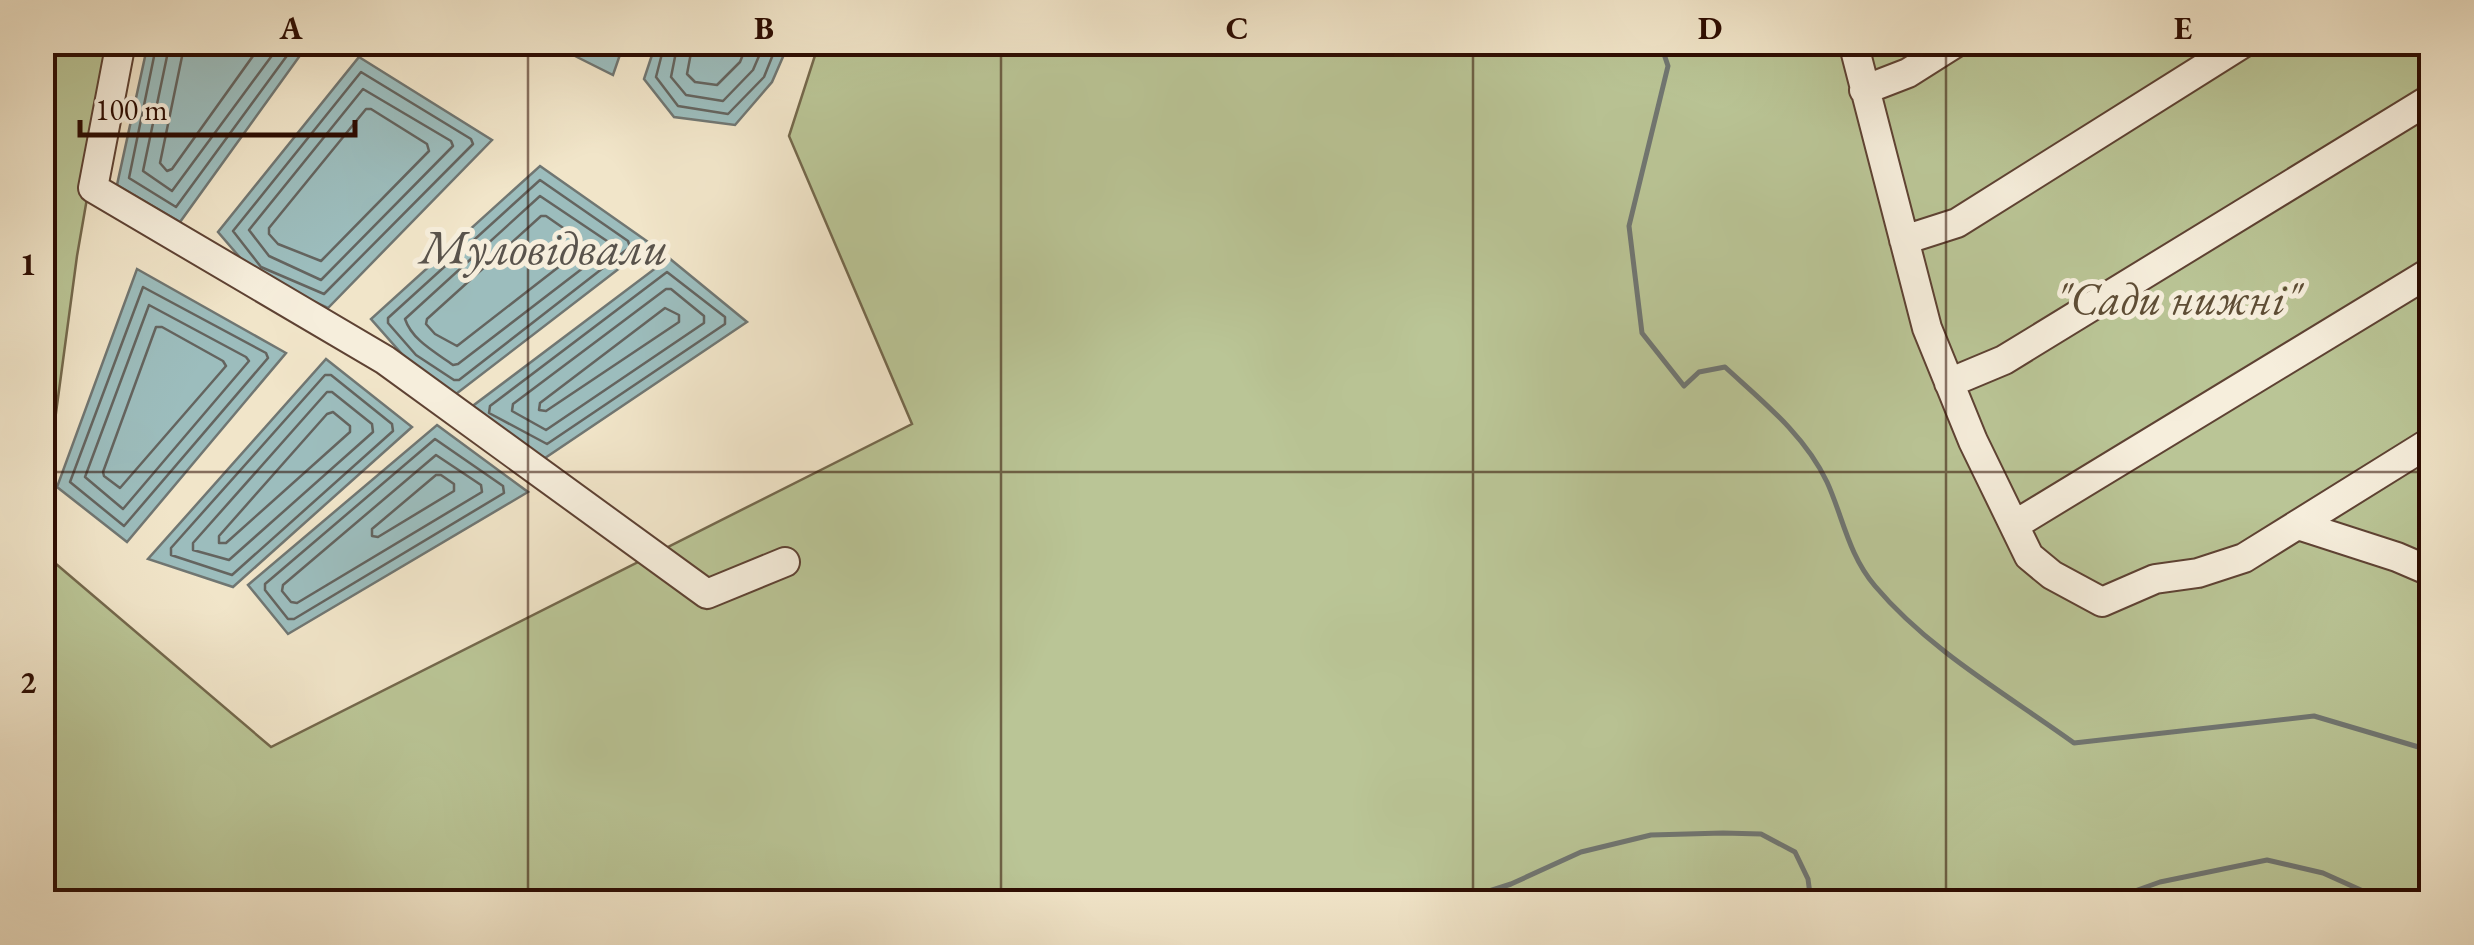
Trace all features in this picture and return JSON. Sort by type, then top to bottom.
[{"type":"street","points":[[120,42],[93,188],[386,360],[707,594],[785,562]]},
{"type":"street","points":[[1853,42],[1927,328],[2029,556],[2052,575],[2102,602],[2155,579],[2198,573],[2244,558],[2432,441]]},
{"type":"street","points":[[1864,90],[1908,72],[1957,42]]},
{"type":"street","points":[[1904,240],[1956,223],[2245,42]]},
{"type":"street","points":[[1950,383],[2004,360],[2432,98]]},
{"type":"street","points":[[2016,524],[2432,270]]},
{"type":"street","points":[[2298,524],[2432,572]]},
{"type":"green space","points":[[43,43],[114,43],[77,256],[43,510]]},
{"type":"green space","name":"\"Сади нижні\"","points":[[819,43],[2431,43],[2431,902],[43,902],[42,552],[271,747],[912,424],[789,136]]},
{"type":"water","name":"Муловідвали","points":[[657,42],[789,43],[772,82],[735,125],[674,117],[644,79]]},
{"type":"water","points":[[148,43],[309,43],[180,222],[117,185]]},
{"type":"water","points":[[549,43],[624,43],[613,75]]},
{"type":"water","name":"Муловідвали","points":[[359,57],[492,140],[328,308],[255,275],[218,232]]},
{"type":"water","name":"Муловідвали","points":[[540,166],[651,244],[456,394],[409,362],[371,319]]},
{"type":"water","name":"Муловідвали","points":[[669,258],[747,322],[545,458],[466,411]]},
{"type":"water","points":[[137,269],[286,353],[127,542],[57,487]]},
{"type":"water","name":"Муловідвали","points":[[326,359],[412,427],[233,587],[148,559]]},
{"type":"water","points":[[437,425],[528,492],[288,634],[248,585]]},
{"type":"waterway","points":[[1660,42],[1668,66],[1629,226],[1642,333],[1684,386],[1699,372],[1725,367],[1782,420],[1818,465],[1866,574],[1919,631],[2074,743],[2314,716],[2432,751]]},
{"type":"waterway","points":[[1455,902],[1511,884],[1581,852],[1651,835],[1723,833],[1761,834],[1795,852],[1808,879],[1811,902]]},
{"type":"waterway","points":[[2104,902],[2160,882],[2267,860],[2323,873],[2363,891],[2370,902]]}]
